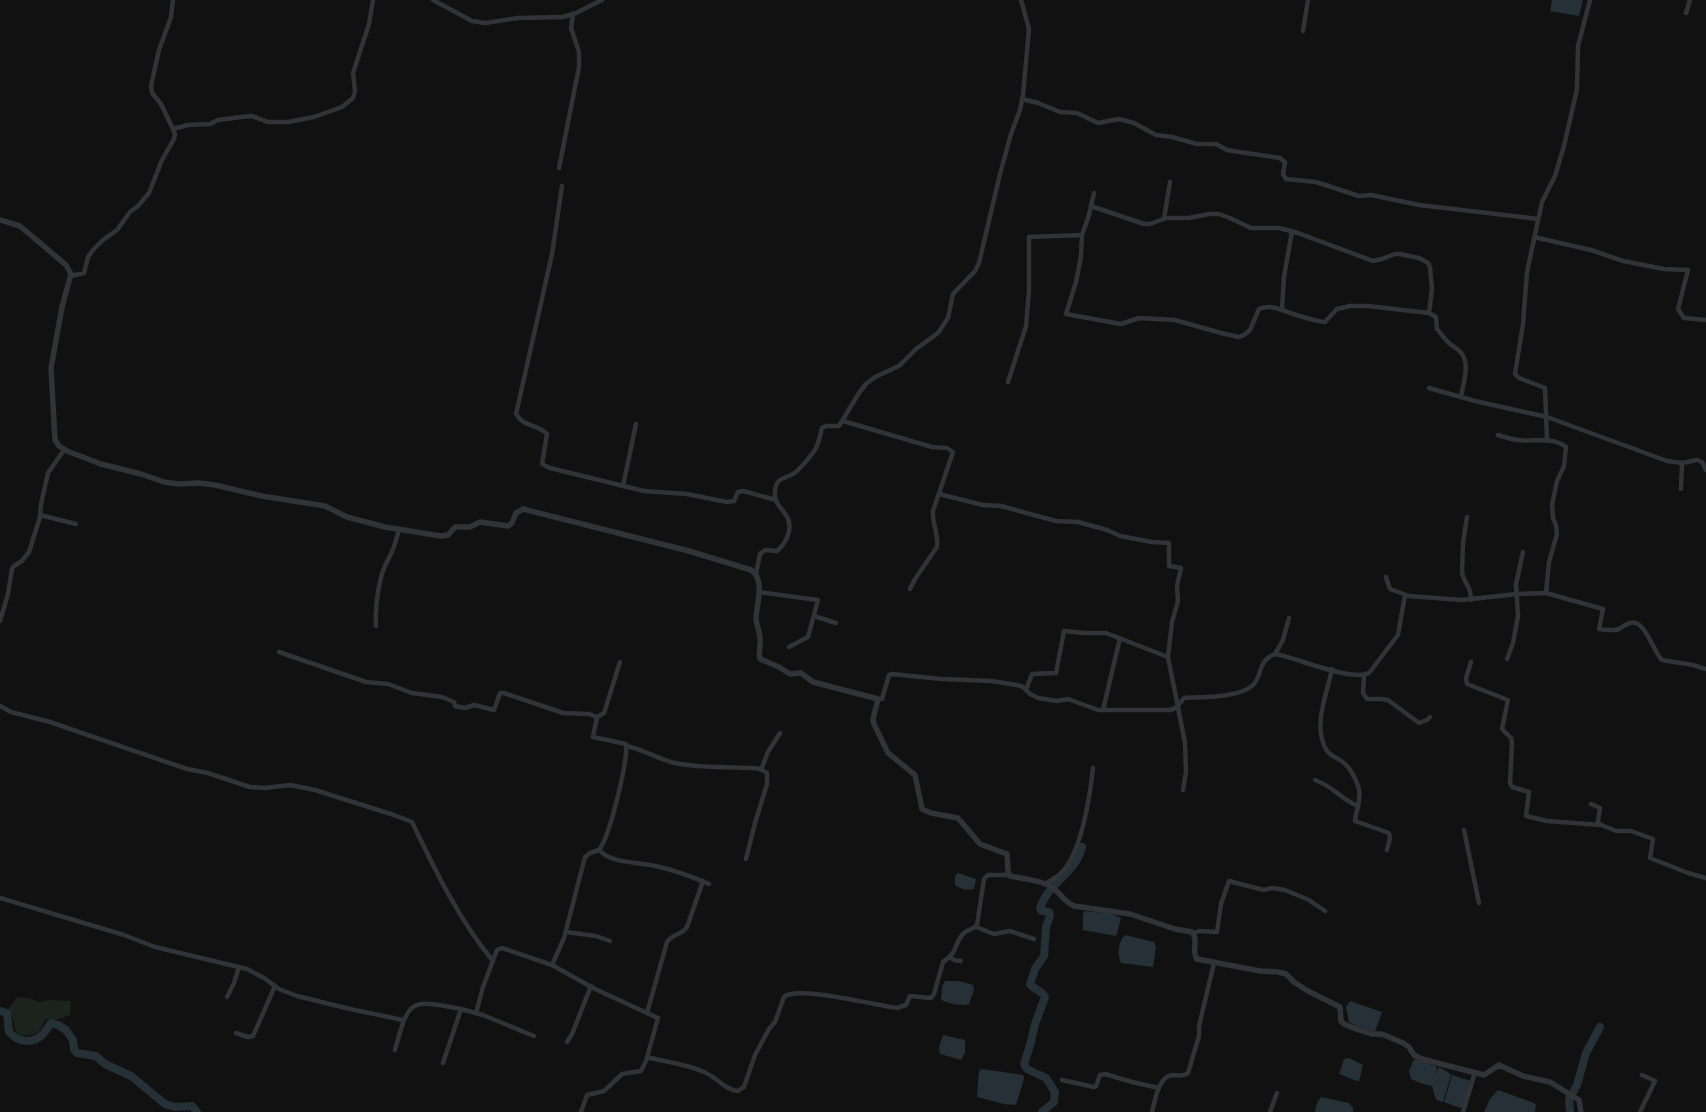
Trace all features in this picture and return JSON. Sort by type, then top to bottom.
[{"type":"street","points":[[71,276],[84,273],[88,257],[93,250],[117,230],[130,212],[149,193],[162,160],[174,139],[173,129],[161,104],[152,93],[150,86],[159,50],[171,17],[173,0]]},
{"type":"street","points":[[173,129],[188,125],[210,124],[218,120],[252,116],[268,122],[288,122],[314,117],[342,107],[353,98],[355,91],[353,73],[370,24],[373,0]]},
{"type":"street","points":[[433,0],[475,22],[486,23],[518,18],[562,17],[573,14],[602,0]]},
{"type":"street","points":[[1022,0],[1029,29],[1022,99],[1000,174],[982,255],[975,271],[953,294],[950,302],[950,314],[938,333],[916,349],[899,366],[866,384],[837,427],[826,426],[822,428],[814,451],[797,472],[784,476],[778,481],[774,495],[788,519],[789,528],[787,538],[777,551],[765,550],[760,554],[756,574],[759,592],[756,620],[760,639],[760,659],[790,674],[801,673],[813,682],[878,699],[882,699],[890,674],[1017,685],[1038,698],[1057,701],[1068,699],[1102,710],[1170,710],[1177,706],[1184,698],[1224,696],[1250,688],[1255,684],[1266,659],[1280,648],[1288,618]]},
{"type":"street","points":[[1303,31],[1308,0]]},
{"type":"street","points":[[1548,440],[1545,416],[1545,388],[1519,378],[1515,374],[1523,324],[1526,281],[1534,237],[1542,202],[1555,176],[1564,146],[1577,89],[1578,46],[1590,0]]},
{"type":"street","points":[[1686,13],[1690,0]]},
{"type":"street","points":[[559,168],[579,67],[579,52],[571,28],[573,14]]},
{"type":"street","points":[[1022,99],[1060,112],[1076,113],[1098,123],[1119,119],[1134,123],[1156,135],[1197,144],[1216,144],[1226,150],[1280,158],[1285,162],[1283,174],[1286,179],[1316,182],[1354,195],[1371,196],[1419,205],[1538,219]]},
{"type":"street","points":[[1164,219],[1170,182]]},
{"type":"street","points":[[562,186],[552,254],[516,414],[522,422],[542,429],[547,434],[543,466],[644,491],[687,494],[727,502],[734,501],[738,492],[742,491],[776,500]]},
{"type":"street","points":[[1094,193],[1082,235],[1081,256],[1076,282],[1066,314],[1120,324],[1139,318],[1175,320],[1239,337],[1244,336],[1250,330],[1259,309],[1270,306],[1325,322],[1337,309],[1350,306],[1368,306],[1429,313],[1436,317],[1437,329],[1464,358],[1465,372],[1461,396]]},
{"type":"street","points":[[1091,206],[1144,224],[1164,219],[1214,214],[1226,216],[1255,229],[1273,228],[1292,231],[1373,260],[1395,254],[1408,255],[1425,261],[1430,267],[1432,298],[1429,313]]},
{"type":"street","points":[[0,220],[14,223],[26,230],[66,265],[71,276],[62,307],[51,368],[55,440],[64,450],[101,464],[142,474],[164,482],[209,484],[270,498],[315,504],[325,506],[347,517],[398,529],[441,536],[448,535],[455,527],[470,527],[480,522],[508,526],[512,523],[516,513],[523,509],[689,551],[739,566],[756,574]]},
{"type":"street","points":[[1282,309],[1284,277],[1292,231]]},
{"type":"street","points":[[1008,382],[1026,326],[1029,291],[1029,237],[1082,235]]},
{"type":"street","points":[[1534,237],[1591,250],[1623,261],[1664,269],[1688,270],[1678,309],[1684,318],[1706,320]]},
{"type":"street","points":[[1429,388],[1545,416],[1667,461],[1682,463],[1698,460],[1702,462],[1706,470]]},
{"type":"street","points":[[842,421],[932,447],[951,449],[953,453],[933,515],[937,547],[910,589]]},
{"type":"street","points":[[623,486],[636,424]]},
{"type":"street","points":[[1498,435],[1519,440],[1548,440],[1565,446],[1564,466],[1557,481],[1552,505],[1557,534],[1549,562],[1546,593]]},
{"type":"street","points":[[0,621],[8,594],[11,573],[14,566],[22,562],[29,552],[40,516],[40,504],[48,473],[64,450]]},
{"type":"street","points":[[1682,463],[1682,489]]},
{"type":"street","points":[[939,494],[983,505],[1001,506],[1050,520],[1078,522],[1107,530],[1120,536],[1169,543],[1169,566],[1181,568],[1177,586],[1178,601],[1172,622],[1168,657],[1185,743],[1186,772],[1183,790]]},
{"type":"street","points":[[40,516],[76,524]]},
{"type":"street","points":[[1467,517],[1463,543],[1462,576],[1471,589],[1471,600]]},
{"type":"street","points":[[376,626],[378,599],[384,567],[393,551],[398,529]]},
{"type":"street","points":[[1507,659],[1516,629],[1519,607],[1516,584],[1523,552]]},
{"type":"street","points":[[1386,576],[1390,589],[1405,595],[1471,600],[1499,595],[1546,593],[1603,609],[1599,629],[1614,630],[1630,623],[1638,624],[1645,631],[1657,656],[1664,662],[1706,668]]},
{"type":"street","points":[[759,592],[818,600],[808,637],[789,648]]},
{"type":"street","points":[[1274,654],[1332,669],[1364,675],[1369,673],[1398,635],[1405,595]]},
{"type":"street","points":[[814,616],[836,623]]},
{"type":"street","points":[[1026,690],[1032,674],[1056,673],[1064,632],[1106,633],[1168,657]]},
{"type":"street","points":[[1102,710],[1120,638]]},
{"type":"street","points":[[279,652],[366,682],[388,684],[412,694],[442,698],[454,702],[455,706],[461,708],[474,705],[494,710],[500,693],[504,693],[563,713],[589,714],[596,717],[604,713],[620,662]]},
{"type":"street","points":[[1471,662],[1466,684],[1508,700],[1502,729],[1511,738],[1512,743],[1510,783],[1512,787],[1529,792],[1526,816],[1547,821],[1601,825],[1616,831],[1631,831],[1653,839],[1650,858],[1706,878]]},
{"type":"street","points":[[1332,669],[1323,704],[1320,729],[1322,739],[1331,757],[1348,767],[1358,788],[1356,822],[1385,831],[1390,835],[1387,850]]},
{"type":"street","points":[[1364,675],[1363,693],[1367,700],[1388,700],[1419,723],[1428,720],[1430,717]]},
{"type":"street","points":[[878,699],[873,719],[874,724],[888,753],[915,775],[922,809],[931,813],[958,818],[980,844],[1006,854],[1009,875]]},
{"type":"street","points":[[0,706],[11,712],[85,733],[187,769],[208,773],[250,787],[265,788],[290,785],[315,790],[412,822],[460,915],[493,961]]},
{"type":"street","points":[[596,717],[593,737],[624,743],[626,746],[638,749],[654,757],[675,763],[692,766],[761,770],[768,774],[767,784],[746,859]]},
{"type":"street","points":[[761,770],[768,752],[780,733]]},
{"type":"street","points":[[552,965],[566,932],[586,857],[590,853],[599,850],[608,832],[626,746]]},
{"type":"street","points":[[1047,885],[1064,869],[1074,854],[1089,804],[1093,768]]},
{"type":"street","points":[[1315,780],[1329,786],[1347,801],[1358,806]]},
{"type":"street","points":[[1591,804],[1600,808],[1598,821],[1601,825]]},
{"type":"street","points":[[1464,830],[1479,903]]},
{"type":"street","points":[[599,850],[602,854],[612,858],[659,866],[709,884]]},
{"type":"street","points":[[976,927],[984,879],[988,875],[1009,875],[1047,885],[1074,906],[1130,914],[1194,932],[1217,932],[1221,904],[1229,881],[1264,890],[1272,888],[1285,890],[1309,900],[1325,911]]},
{"type":"street","points":[[647,1013],[666,945],[670,938],[684,932],[687,927],[703,881]]},
{"type":"street","points":[[0,898],[124,935],[155,947],[247,969],[279,989],[297,996],[403,1020]]},
{"type":"street","points":[[647,1057],[698,1069],[706,1072],[724,1086],[738,1091],[744,1087],[755,1055],[769,1029],[775,1022],[784,997],[787,994],[805,993],[891,1008],[901,1008],[906,1005],[910,996],[930,998],[934,994],[944,962],[950,958],[966,931],[976,927],[994,934],[1010,931],[1034,939]]},
{"type":"street","points":[[566,932],[596,936],[610,941]]},
{"type":"street","points":[[1194,932],[1196,941],[1195,956],[1200,960],[1286,974],[1308,991],[1340,1007],[1341,1020],[1344,1024],[1368,1033],[1385,1035],[1406,1046],[1422,1059],[1484,1075],[1501,1066],[1523,1076],[1550,1082],[1577,1099],[1581,1104],[1581,1112]]},
{"type":"street","points":[[476,1013],[483,987],[497,950],[502,948],[552,965],[658,1018],[641,1071],[622,1074],[604,1091],[586,1096],[581,1112]]},
{"type":"street","points":[[950,958],[961,961]]},
{"type":"street","points":[[1152,1112],[1159,1088],[1167,1077],[1185,1076],[1188,1073],[1199,1036],[1199,1026],[1214,963]]},
{"type":"street","points":[[227,998],[239,967]]},
{"type":"street","points":[[236,1033],[248,1037],[253,1036],[275,986]]},
{"type":"street","points":[[567,1042],[591,986]]},
{"type":"street","points":[[395,1050],[403,1020],[408,1012],[417,1004],[428,1003],[476,1013],[534,1036]]},
{"type":"street","points":[[443,1063],[461,1009]]},
{"type":"street","points":[[1462,1112],[1475,1072]]},
{"type":"street","points":[[1062,1080],[1094,1087],[1100,1076],[1105,1074],[1159,1088]]},
{"type":"street","points":[[1640,1112],[1655,1080],[1642,1075]]},
{"type":"street","points":[[1270,1112],[1277,1093]]},
{"type":"shaded area","points":[[1552,0],[1583,0],[1579,16],[1550,11]]},
{"type":"shaded area","points":[[958,873],[976,879],[974,889],[959,888],[955,885],[955,876]]},
{"type":"shaded area","points":[[1085,911],[1112,914],[1121,918],[1116,936],[1083,930],[1083,913]]},
{"type":"shaded area","points":[[1125,935],[1154,942],[1156,948],[1153,967],[1121,963],[1119,948]]},
{"type":"shaded area","points":[[945,981],[959,981],[973,985],[974,990],[969,1004],[958,1005],[941,1000],[942,987]]},
{"type":"shaded area","points":[[17,997],[32,999],[38,1002],[49,1000],[71,1001],[70,1015],[56,1020],[45,1019],[40,1030],[36,1033],[19,1034],[8,1010]]},
{"type":"shaded area","points":[[1350,1001],[1382,1012],[1375,1032],[1349,1022],[1346,1007]]},
{"type":"shaded area","points":[[943,1035],[965,1040],[965,1052],[961,1060],[940,1054],[939,1047]]},
{"type":"shaded area","points":[[1349,1058],[1363,1065],[1359,1081],[1339,1074],[1344,1059]]},
{"type":"shaded area","points":[[1414,1059],[1436,1066],[1435,1075],[1439,1067],[1451,1075],[1443,1102],[1436,1100],[1432,1086],[1411,1079],[1409,1071]]},
{"type":"shaded area","points":[[982,1069],[1023,1075],[1024,1079],[1016,1105],[977,1097],[979,1071]]},
{"type":"shaded area","points":[[1452,1075],[1471,1081],[1463,1106],[1460,1108],[1444,1102]]},
{"type":"shaded area","points":[[1498,1090],[1534,1103],[1536,1105],[1535,1112],[1484,1112],[1490,1099]]},
{"type":"shaded area","points":[[1321,1097],[1349,1103],[1353,1108],[1353,1112],[1315,1112]]},
{"type":"waterway","points":[[1042,1112],[1054,1102],[1055,1092],[1046,1078],[1027,1069],[1024,1064],[1045,997],[1030,984],[1035,969],[1044,956],[1046,927],[1050,916],[1049,912],[1042,911],[1040,908],[1050,891],[1074,864],[1082,847]]},
{"type":"waterway","points":[[0,1011],[7,1013],[9,1032],[17,1038],[26,1041],[35,1040],[43,1034],[51,1023],[58,1025],[66,1030],[73,1040],[74,1049],[77,1053],[96,1056],[105,1064],[131,1076],[165,1104],[175,1107],[192,1106],[197,1112]]},
{"type":"waterway","points":[[1570,1112],[1569,1099],[1577,1085],[1586,1053],[1600,1027]]}]
